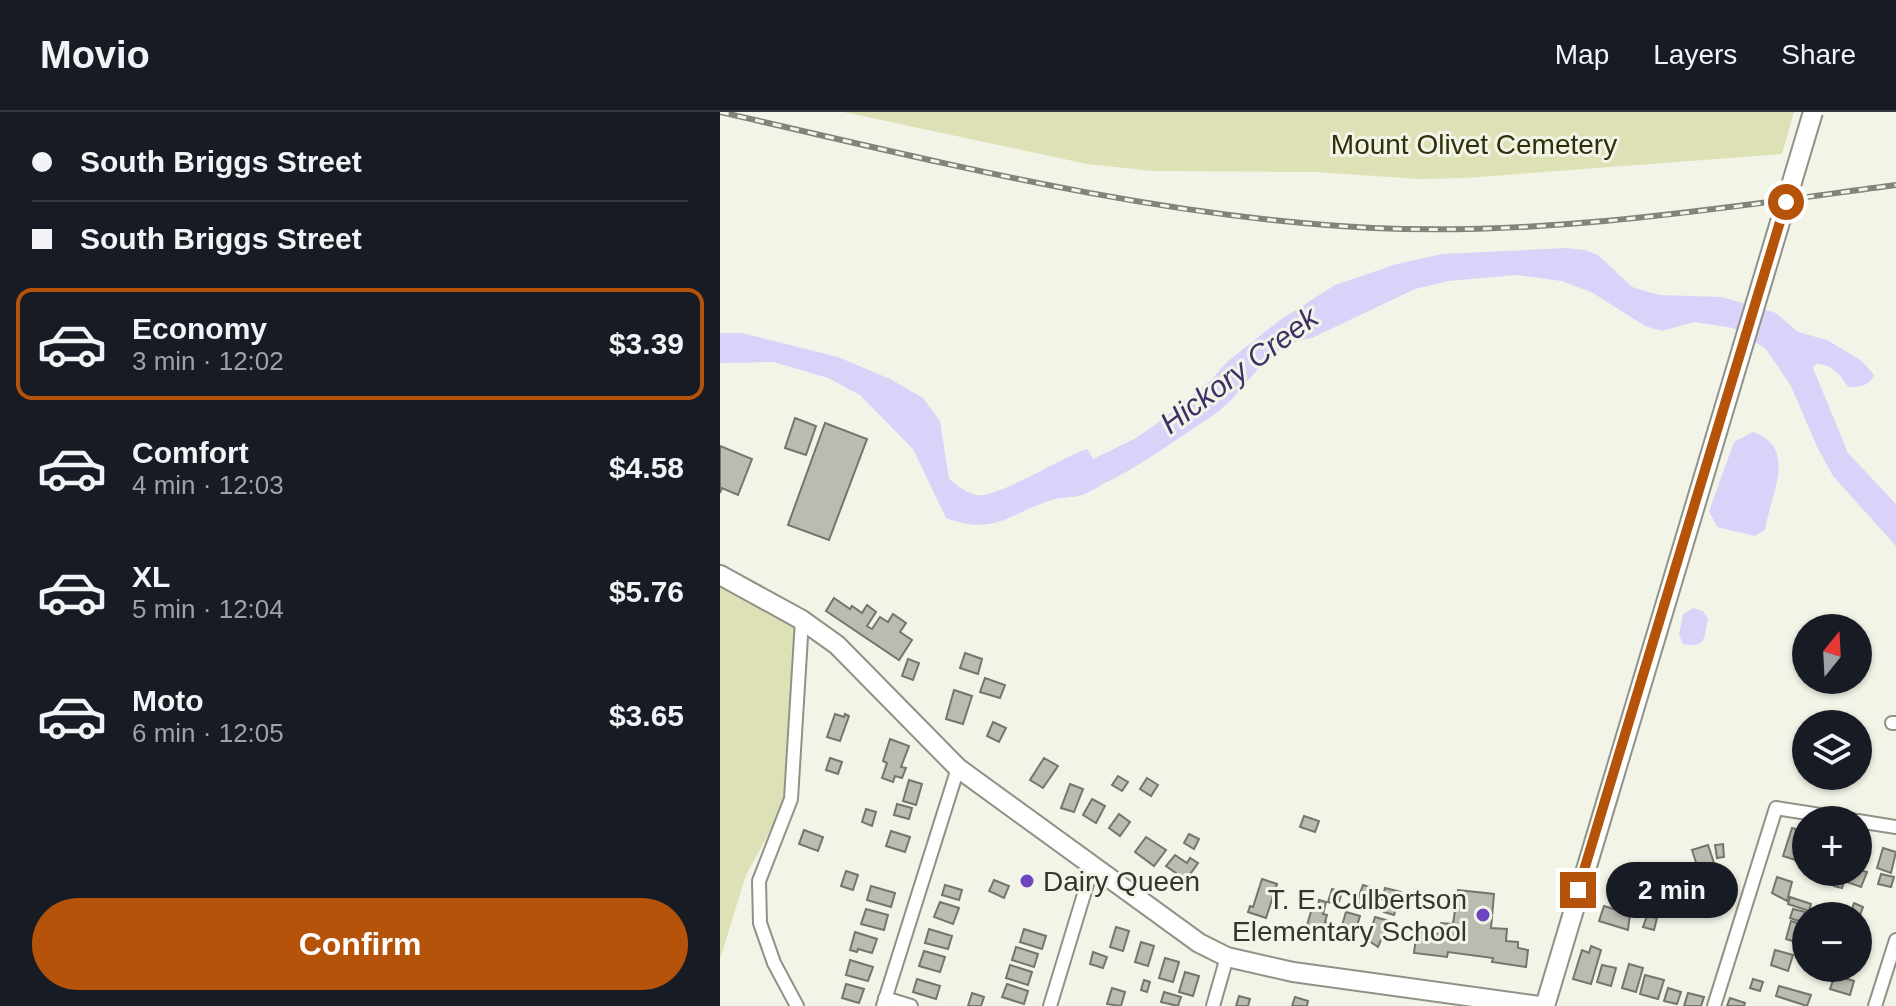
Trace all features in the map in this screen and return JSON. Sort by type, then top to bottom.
[{"type":"street","points":[[720,575],[802,620],[837,645],[958,768],[1199,943],[1227,957],[1293,972],[1542,1006],[1813,112]]},
{"type":"street","points":[[797,1006],[774,963],[760,923],[759,881],[791,799],[802,620]]},
{"type":"street","points":[[911,1006],[884,1002],[958,768]]},
{"type":"street","points":[[1714,1006],[1776,808],[1792,810]]},
{"type":"street","points":[[1872,823],[1896,827]]},
{"type":"street","points":[[1050,1006],[1092,868]]},
{"type":"street","points":[[1875,1006],[1896,940]]},
{"type":"street","points":[[1213,1006],[1227,957]]},
{"type":"green space","name":"Mount Olivet Cemetery","points":[[844,112],[1794,112],[1782,154],[1420,179],[1315,172],[1153,171],[1087,164]]},
{"type":"green space","points":[[720,580],[798,621],[788,798],[746,875],[720,959]]},
{"type":"water","name":"Hickory Creek","points":[[1565,248],[1598,255],[1632,287],[1659,295],[1722,297],[1776,313],[1798,332],[1827,340],[1862,361],[1874,375],[1869,382],[1860,386],[1848,387],[1839,374],[1827,366],[1816,364],[1813,368],[1848,453],[1896,504],[1896,546],[1833,476],[1791,386],[1766,349],[1733,328],[1694,322],[1662,331],[1645,326],[1593,293],[1562,281],[1516,275],[1449,281],[1415,289],[1279,351],[1222,409],[1122,474],[1082,495],[1051,500],[989,524],[977,525],[946,518],[913,449],[860,395],[828,378],[774,362],[720,363],[720,333],[742,333],[838,357],[890,379],[923,398],[940,421],[949,479],[969,492],[986,494],[999,491],[1087,449],[1093,459],[1136,438],[1162,420],[1280,320],[1335,285],[1397,264],[1442,254]]},
{"type":"water","points":[[1753,432],[1767,439],[1775,449],[1778,461],[1776,488],[1765,530],[1755,536],[1717,527],[1709,511],[1734,442]]},
{"type":"water","points":[[1693,608],[1703,611],[1708,619],[1704,637],[1696,645],[1683,644],[1679,635],[1683,614]]},
{"type":"building","points":[[795,418],[816,426],[806,455],[785,448]]},
{"type":"building","points":[[825,423],[867,439],[829,540],[788,525]]},
{"type":"building","points":[[720,446],[752,459],[738,495],[722,488],[720,493]]},
{"type":"building","points":[[834,598],[862,613],[867,605],[876,612],[867,626],[872,629],[880,617],[888,622],[893,614],[906,623],[900,632],[912,640],[899,660],[826,611]]},
{"type":"building","points":[[965,653],[982,659],[978,674],[960,668]]},
{"type":"building","points":[[908,659],[919,663],[913,680],[902,676]]},
{"type":"building","points":[[985,678],[1005,685],[1000,698],[980,692]]},
{"type":"building","points":[[954,690],[972,696],[963,724],[946,719]]},
{"type":"building","points":[[835,714],[849,716],[840,741],[827,737]]},
{"type":"building","points":[[993,722],[1006,728],[999,742],[987,736]]},
{"type":"building","points":[[890,739],[909,746],[901,767],[906,768],[902,778],[895,776],[893,782],[882,778],[887,763],[883,761]]},
{"type":"building","points":[[830,758],[842,762],[838,774],[826,770]]},
{"type":"building","points":[[1044,758],[1058,766],[1043,788],[1030,780]]},
{"type":"building","points":[[1118,776],[1128,782],[1122,791],[1112,785]]},
{"type":"building","points":[[1147,778],[1158,785],[1151,796],[1140,789]]},
{"type":"building","points":[[909,780],[922,784],[916,805],[903,801]]},
{"type":"building","points":[[1070,784],[1083,789],[1074,812],[1061,808]]},
{"type":"building","points":[[1092,799],[1105,806],[1096,823],[1083,815]]},
{"type":"building","points":[[897,804],[912,808],[909,819],[894,815]]},
{"type":"building","points":[[866,809],[876,812],[872,826],[862,822]]},
{"type":"building","points":[[1119,814],[1130,822],[1120,836],[1109,828]]},
{"type":"building","points":[[1304,816],[1319,821],[1315,832],[1300,827]]},
{"type":"building","points":[[1792,828],[1792,859],[1783,856]]},
{"type":"building","points":[[804,830],[823,837],[818,851],[799,844]]},
{"type":"building","points":[[891,831],[910,837],[905,852],[886,846]]},
{"type":"building","points":[[1189,834],[1199,839],[1194,849],[1184,843]]},
{"type":"building","points":[[1146,837],[1166,850],[1154,866],[1135,852]]},
{"type":"building","points":[[1723,844],[1724,857],[1717,858],[1715,845]]},
{"type":"building","points":[[1708,845],[1717,872],[1701,878],[1692,850]]},
{"type":"building","points":[[1883,848],[1896,852],[1891,873],[1877,868]]},
{"type":"building","points":[[1175,855],[1187,863],[1190,858],[1198,863],[1186,880],[1166,866]]},
{"type":"building","points":[[846,871],[858,875],[853,890],[841,886]]},
{"type":"building","points":[[1881,874],[1894,877],[1891,887],[1878,884]]},
{"type":"building","points":[[1617,877],[1636,886],[1630,906],[1610,900]]},
{"type":"building","points":[[1777,877],[1792,882],[1787,901],[1772,893]]},
{"type":"building","points":[[1262,879],[1277,884],[1266,918],[1248,912],[1250,906],[1253,907]]},
{"type":"building","points":[[994,880],[1009,886],[1004,898],[989,891]]},
{"type":"building","points":[[1719,884],[1734,888],[1731,900],[1716,895]]},
{"type":"building","points":[[945,885],[962,890],[959,900],[942,895]]},
{"type":"building","points":[[1363,885],[1372,888],[1365,910],[1355,907]]},
{"type":"building","points":[[871,886],[895,893],[891,907],[867,900]]},
{"type":"building","points":[[1651,887],[1665,891],[1661,905],[1646,900]]},
{"type":"building","points":[[1385,888],[1401,892],[1394,915],[1384,912],[1388,901],[1382,899]]},
{"type":"building","points":[[1332,889],[1342,892],[1338,905],[1328,902]]},
{"type":"building","name":"T. E. Culbertson Elementary School","points":[[1458,890],[1494,894],[1491,928],[1507,929],[1506,941],[1518,942],[1518,948],[1528,950],[1526,967],[1492,962],[1493,958],[1448,952],[1447,957],[1414,953],[1417,931],[1439,934],[1441,923],[1453,924]]},
{"type":"building","points":[[1790,897],[1805,902],[1792,902],[1792,905],[1788,904]]},
{"type":"building","points":[[1319,900],[1326,902],[1323,914],[1327,915],[1325,922],[1330,924],[1328,931],[1307,925],[1313,905],[1318,906]]},
{"type":"building","points":[[940,902],[959,908],[953,924],[934,917]]},
{"type":"building","points":[[1604,906],[1630,914],[1628,930],[1599,921]]},
{"type":"building","points":[[866,909],[888,915],[884,930],[861,924]]},
{"type":"building","points":[[1346,912],[1360,916],[1353,939],[1339,935]]},
{"type":"building","points":[[1647,916],[1657,918],[1654,930],[1643,927]]},
{"type":"building","points":[[1375,917],[1389,921],[1378,947],[1368,940]]},
{"type":"building","points":[[1791,921],[1792,941],[1786,939]]},
{"type":"building","points":[[1116,927],[1129,931],[1123,951],[1110,947]]},
{"type":"building","points":[[929,929],[952,936],[948,949],[925,943]]},
{"type":"building","points":[[1024,929],[1046,936],[1042,949],[1020,942]]},
{"type":"building","points":[[855,932],[877,939],[872,953],[850,950]]},
{"type":"building","points":[[1141,942],[1154,946],[1148,966],[1135,962]]},
{"type":"building","points":[[1591,946],[1601,950],[1591,984],[1573,979],[1582,950],[1589,953]]},
{"type":"building","points":[[1016,947],[1038,954],[1034,967],[1012,960]]},
{"type":"building","points":[[1775,950],[1792,955],[1788,971],[1771,965]]},
{"type":"building","points":[[924,951],[945,957],[940,972],[919,966]]},
{"type":"building","points":[[1093,952],[1107,957],[1103,968],[1090,964]]},
{"type":"building","points":[[1165,958],[1179,962],[1173,982],[1159,978]]},
{"type":"building","points":[[850,960],[873,967],[868,981],[846,975]]},
{"type":"building","points":[[1629,964],[1643,968],[1636,992],[1622,988]]},
{"type":"building","points":[[1010,965],[1032,972],[1028,985],[1006,978]]},
{"type":"building","points":[[1602,965],[1616,968],[1611,986],[1597,982]]},
{"type":"building","points":[[1185,972],[1199,976],[1193,996],[1179,992]]},
{"type":"building","points":[[1645,975],[1664,980],[1658,999],[1640,994]]},
{"type":"building","points":[[917,979],[940,986],[936,999],[913,992]]},
{"type":"building","points":[[1753,979],[1763,982],[1760,991],[1750,988]]},
{"type":"building","points":[[1144,980],[1150,982],[1147,992],[1141,990]]},
{"type":"building","points":[[1832,982],[1854,982],[1850,995],[1830,989]]},
{"type":"building","points":[[846,984],[864,989],[859,1003],[842,998]]},
{"type":"building","points":[[1007,984],[1028,991],[1024,1004],[1002,997]]},
{"type":"building","points":[[1779,986],[1811,995],[1807,1006],[1776,996]]},
{"type":"building","points":[[1112,988],[1125,992],[1121,1006],[1107,1004]]},
{"type":"building","points":[[1668,988],[1681,992],[1677,1004],[1664,1001]]},
{"type":"building","points":[[1164,992],[1181,997],[1178,1006],[1161,1002]]},
{"type":"building","points":[[972,993],[984,997],[981,1006],[968,1006]]},
{"type":"building","points":[[1688,993],[1704,997],[1701,1006],[1684,1006]]},
{"type":"building","points":[[1239,996],[1250,999],[1248,1006],[1236,1006]]},
{"type":"building","points":[[1295,997],[1308,1001],[1307,1006],[1292,1006]]},
{"type":"building","points":[[1730,998],[1745,1003],[1744,1006],[1727,1006]]},
{"type":"railway","points":[[720,112],[963,167],[1126,199],[1290,222],[1373,228],[1504,228],[1570,224],[1701,211],[1896,185]]},
{"type":"place","name":"Dairy Queen","points":[[1027,881]]},
{"type":"place","name":"T. E. Culbertson Elementary School","points":[[1483,915]]},
{"type":"route","points":[[1578,890],[1786,202]]}]
